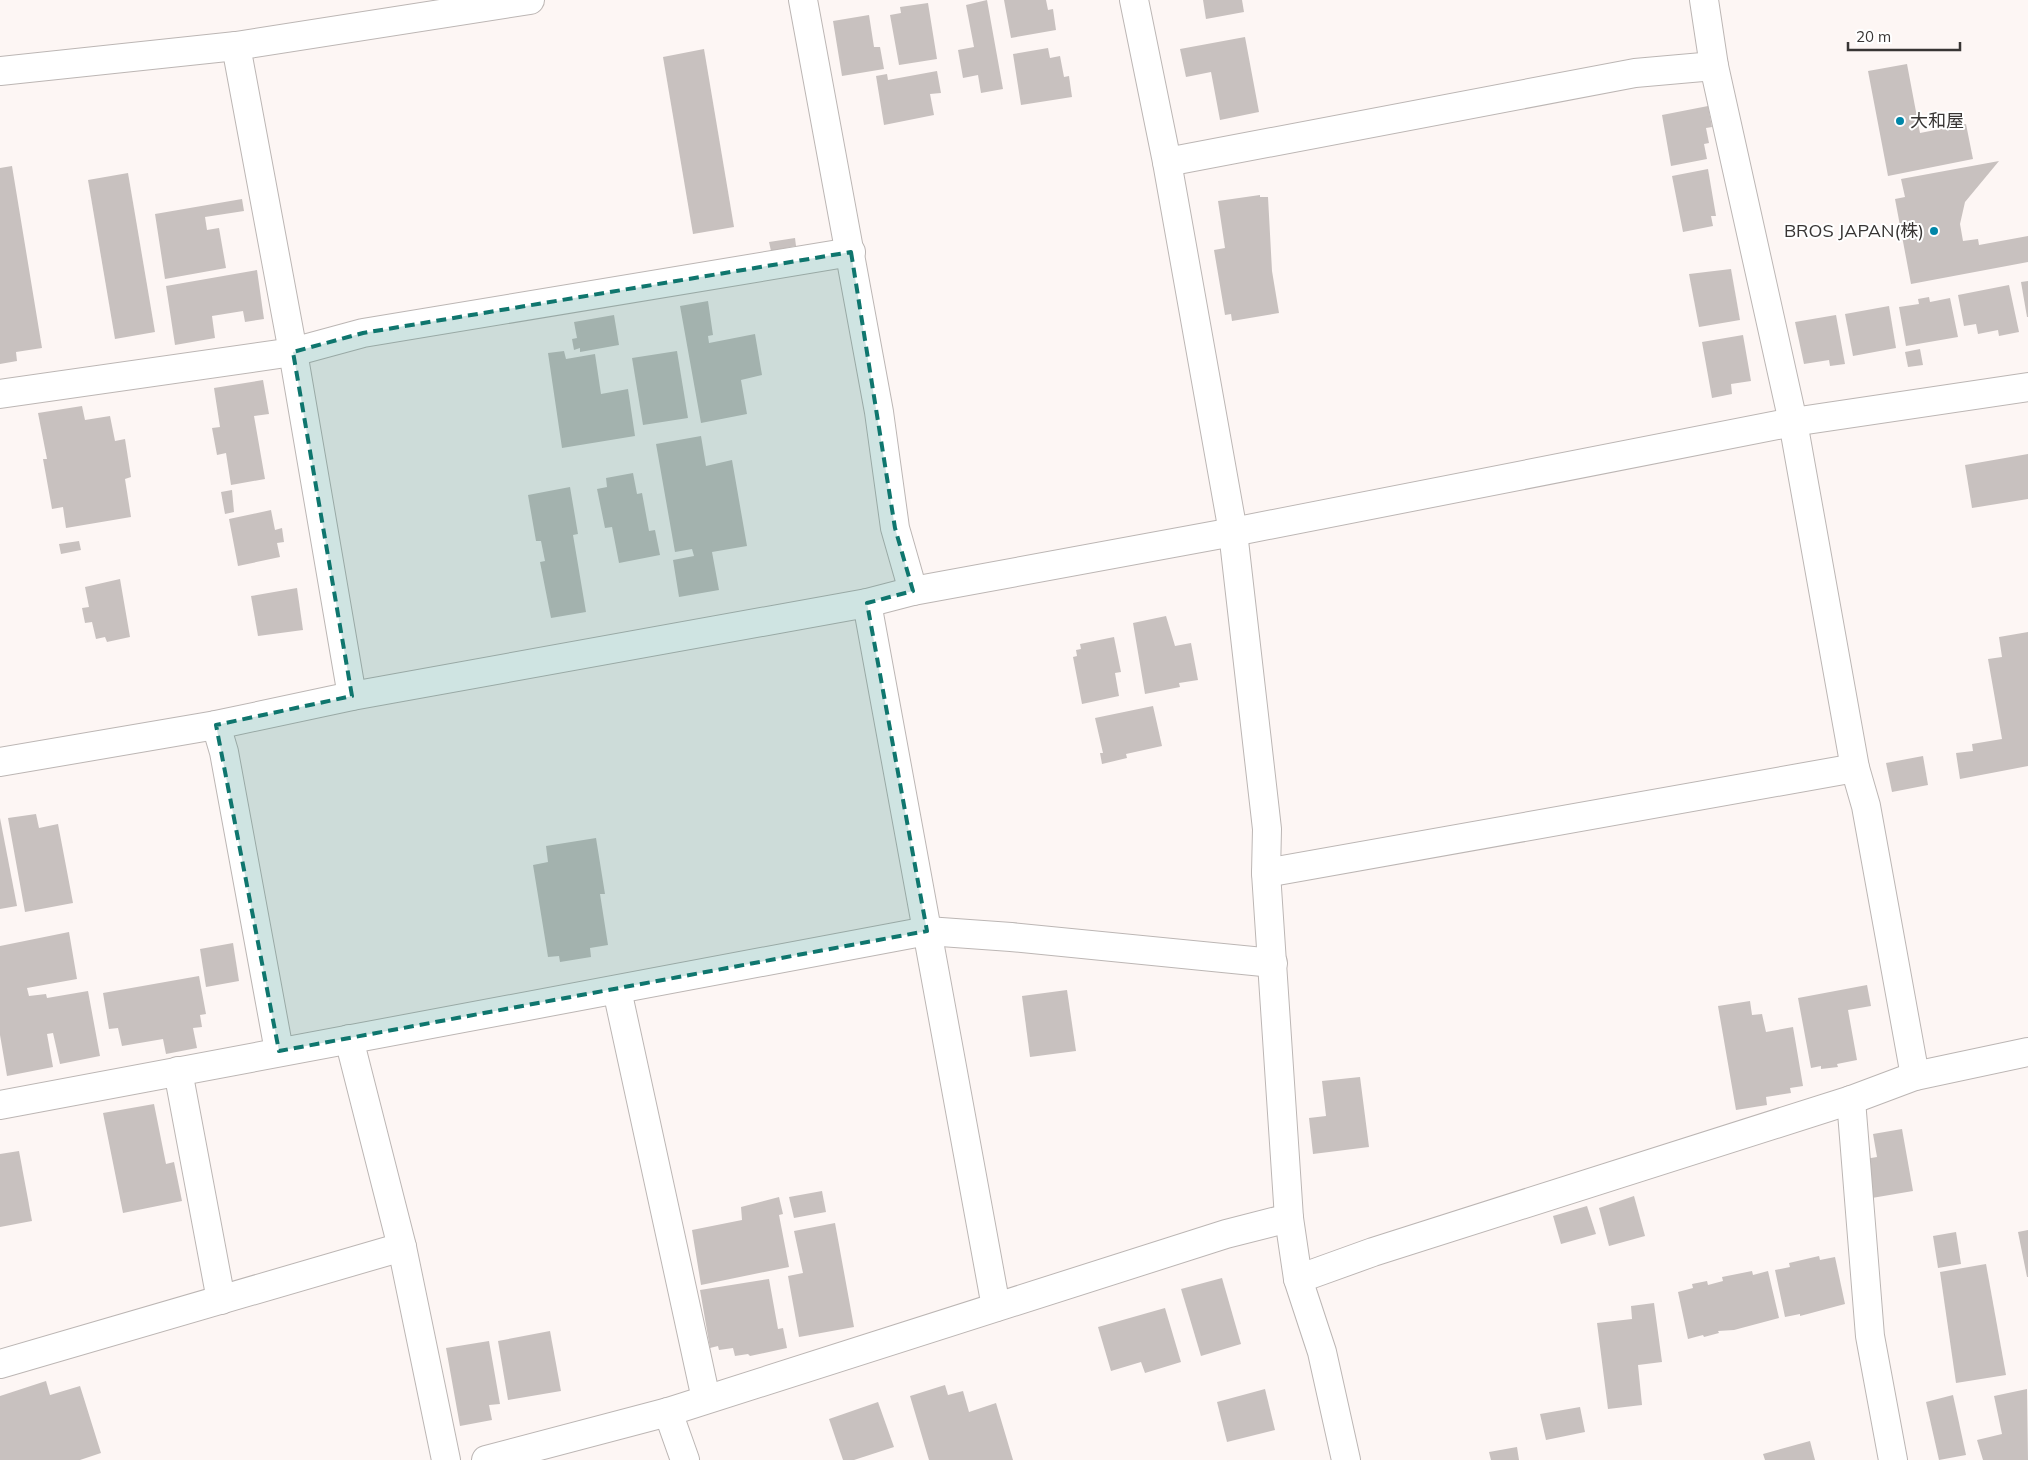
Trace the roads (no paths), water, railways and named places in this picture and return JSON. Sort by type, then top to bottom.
[{"type":"street","points":[[0,71],[236,46],[530,0]]},
{"type":"street","points":[[803,0],[879,412],[895,528],[913,591]]},
{"type":"street","points":[[1134,0],[1167,162],[1233,532],[1267,828],[1266,873],[1289,1218],[1298,1279],[1322,1352],[1346,1460]]},
{"type":"street","points":[[1704,0],[1714,66],[1793,422],[1855,768],[1866,806],[1915,1076]]},
{"type":"street","points":[[236,46],[293,352],[352,696]]},
{"type":"street","points":[[1167,162],[1635,73],[1714,66]]},
{"type":"street","points":[[0,394],[293,352],[364,333],[851,252]]},
{"type":"street","points":[[0,762],[216,725],[352,696],[867,603],[913,591],[1233,532],[1793,422],[2028,387]]},
{"type":"street","points":[[867,603],[996,1307]]},
{"type":"street","points":[[216,725],[224,752],[279,1052]]},
{"type":"street","points":[[1266,873],[1855,768]]},
{"type":"street","points":[[0,1105],[927,931],[1011,937],[1273,963]]},
{"type":"street","points":[[617,990],[706,1399]]},
{"type":"street","points":[[349,1038],[402,1247],[446,1460]]},
{"type":"street","points":[[1298,1279],[1373,1252],[1851,1100],[1915,1076],[2028,1052]]},
{"type":"street","points":[[178,1071],[221,1300]]},
{"type":"street","points":[[1851,1100],[1870,1336],[1893,1460]]},
{"type":"street","points":[[486,1460],[668,1412],[1226,1234],[1289,1218]]},
{"type":"street","points":[[0,1364],[402,1247]]},
{"type":"street","points":[[668,1412],[685,1460]]},
{"type":"place","name":"大和屋","points":[[1900,121]]},
{"type":"place","name":"BROS JAPAN(株)","points":[[1934,231]]}]
